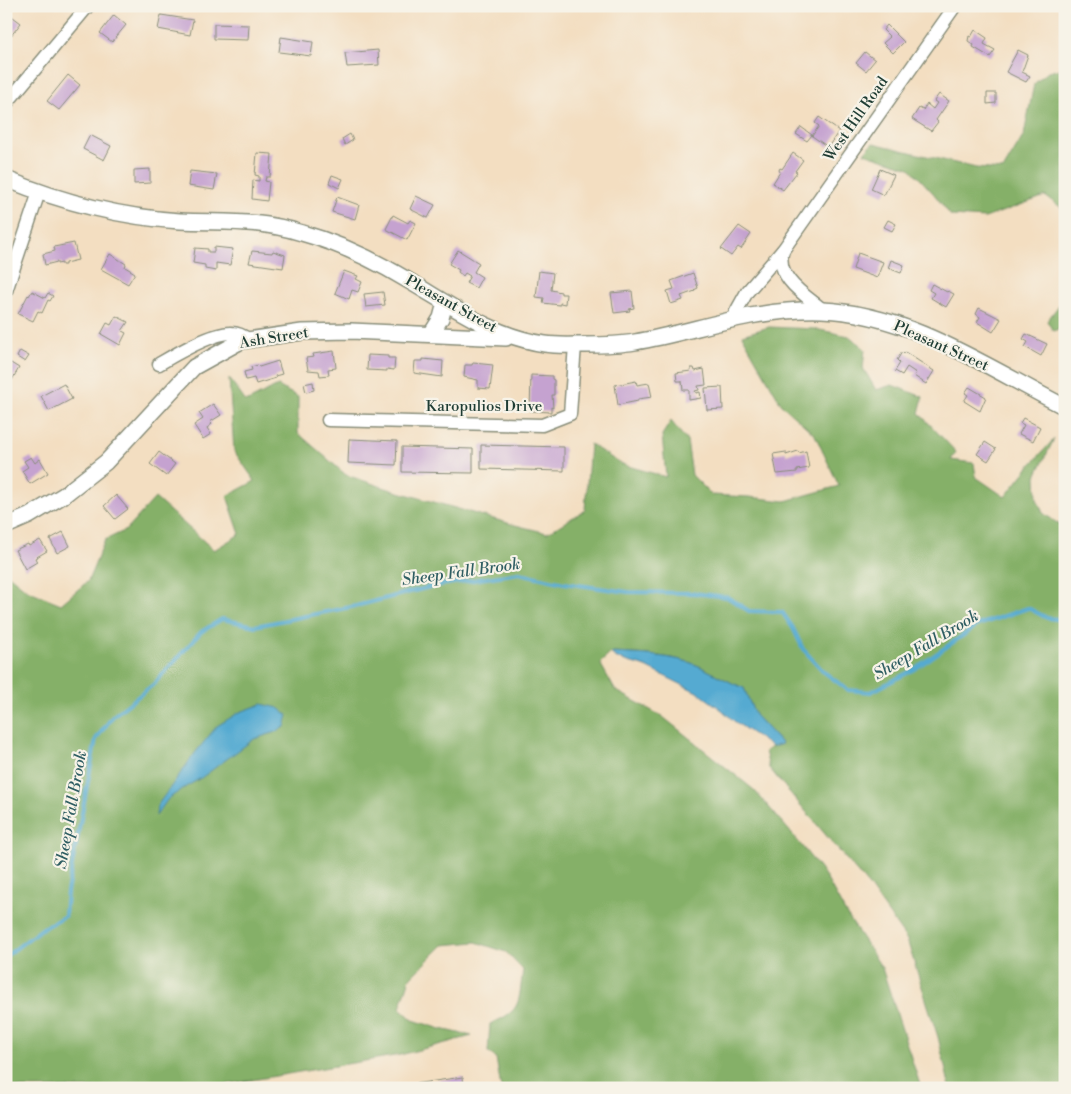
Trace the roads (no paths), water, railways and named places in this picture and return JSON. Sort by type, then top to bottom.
[{"type":"street","points":[[6,104],[88,6]]},
{"type":"street","name":"West Hill Road","points":[[732,320],[747,292],[783,250],[955,6]]},
{"type":"street","name":"Pleasant Street","points":[[6,179],[92,208],[135,216],[180,221],[256,222],[286,228],[320,239],[356,254],[407,280],[445,304],[493,329],[518,339],[547,345],[632,343],[732,320],[782,311],[823,310],[865,316],[896,324],[972,358],[1065,407]]},
{"type":"street","points":[[6,291],[40,192]]},
{"type":"street","points":[[783,250],[780,258],[786,277],[823,310]]},
{"type":"street","points":[[431,334],[441,318],[445,304]]},
{"type":"street","name":"Ash Street","points":[[6,526],[29,516],[64,495],[106,462],[194,367],[241,341],[302,332],[351,330],[518,339]]},
{"type":"street","points":[[159,364],[214,337],[231,333],[243,336],[249,340]]},
{"type":"street","name":"Karopulios Drive","points":[[328,420],[542,425],[570,414],[576,345]]},
{"type":"water","points":[[610,653],[679,659],[699,666],[744,688],[755,715],[782,744],[772,747],[734,721],[699,693],[646,667],[618,659]]},
{"type":"water","points":[[262,704],[279,708],[288,715],[285,727],[254,739],[201,778],[168,799],[156,816],[157,806],[217,726],[240,712]]},
{"type":"waterway","name":"Sheep Fall Brook","points":[[6,956],[43,928],[65,916],[67,892],[96,739],[113,716],[154,684],[201,632],[222,619],[255,626],[356,606],[434,586],[519,573],[564,583],[628,592],[693,593],[727,597],[749,611],[782,612],[793,628],[803,649],[824,672],[848,690],[871,692],[913,670],[978,625],[1028,608],[1047,618],[1065,620]]}]
